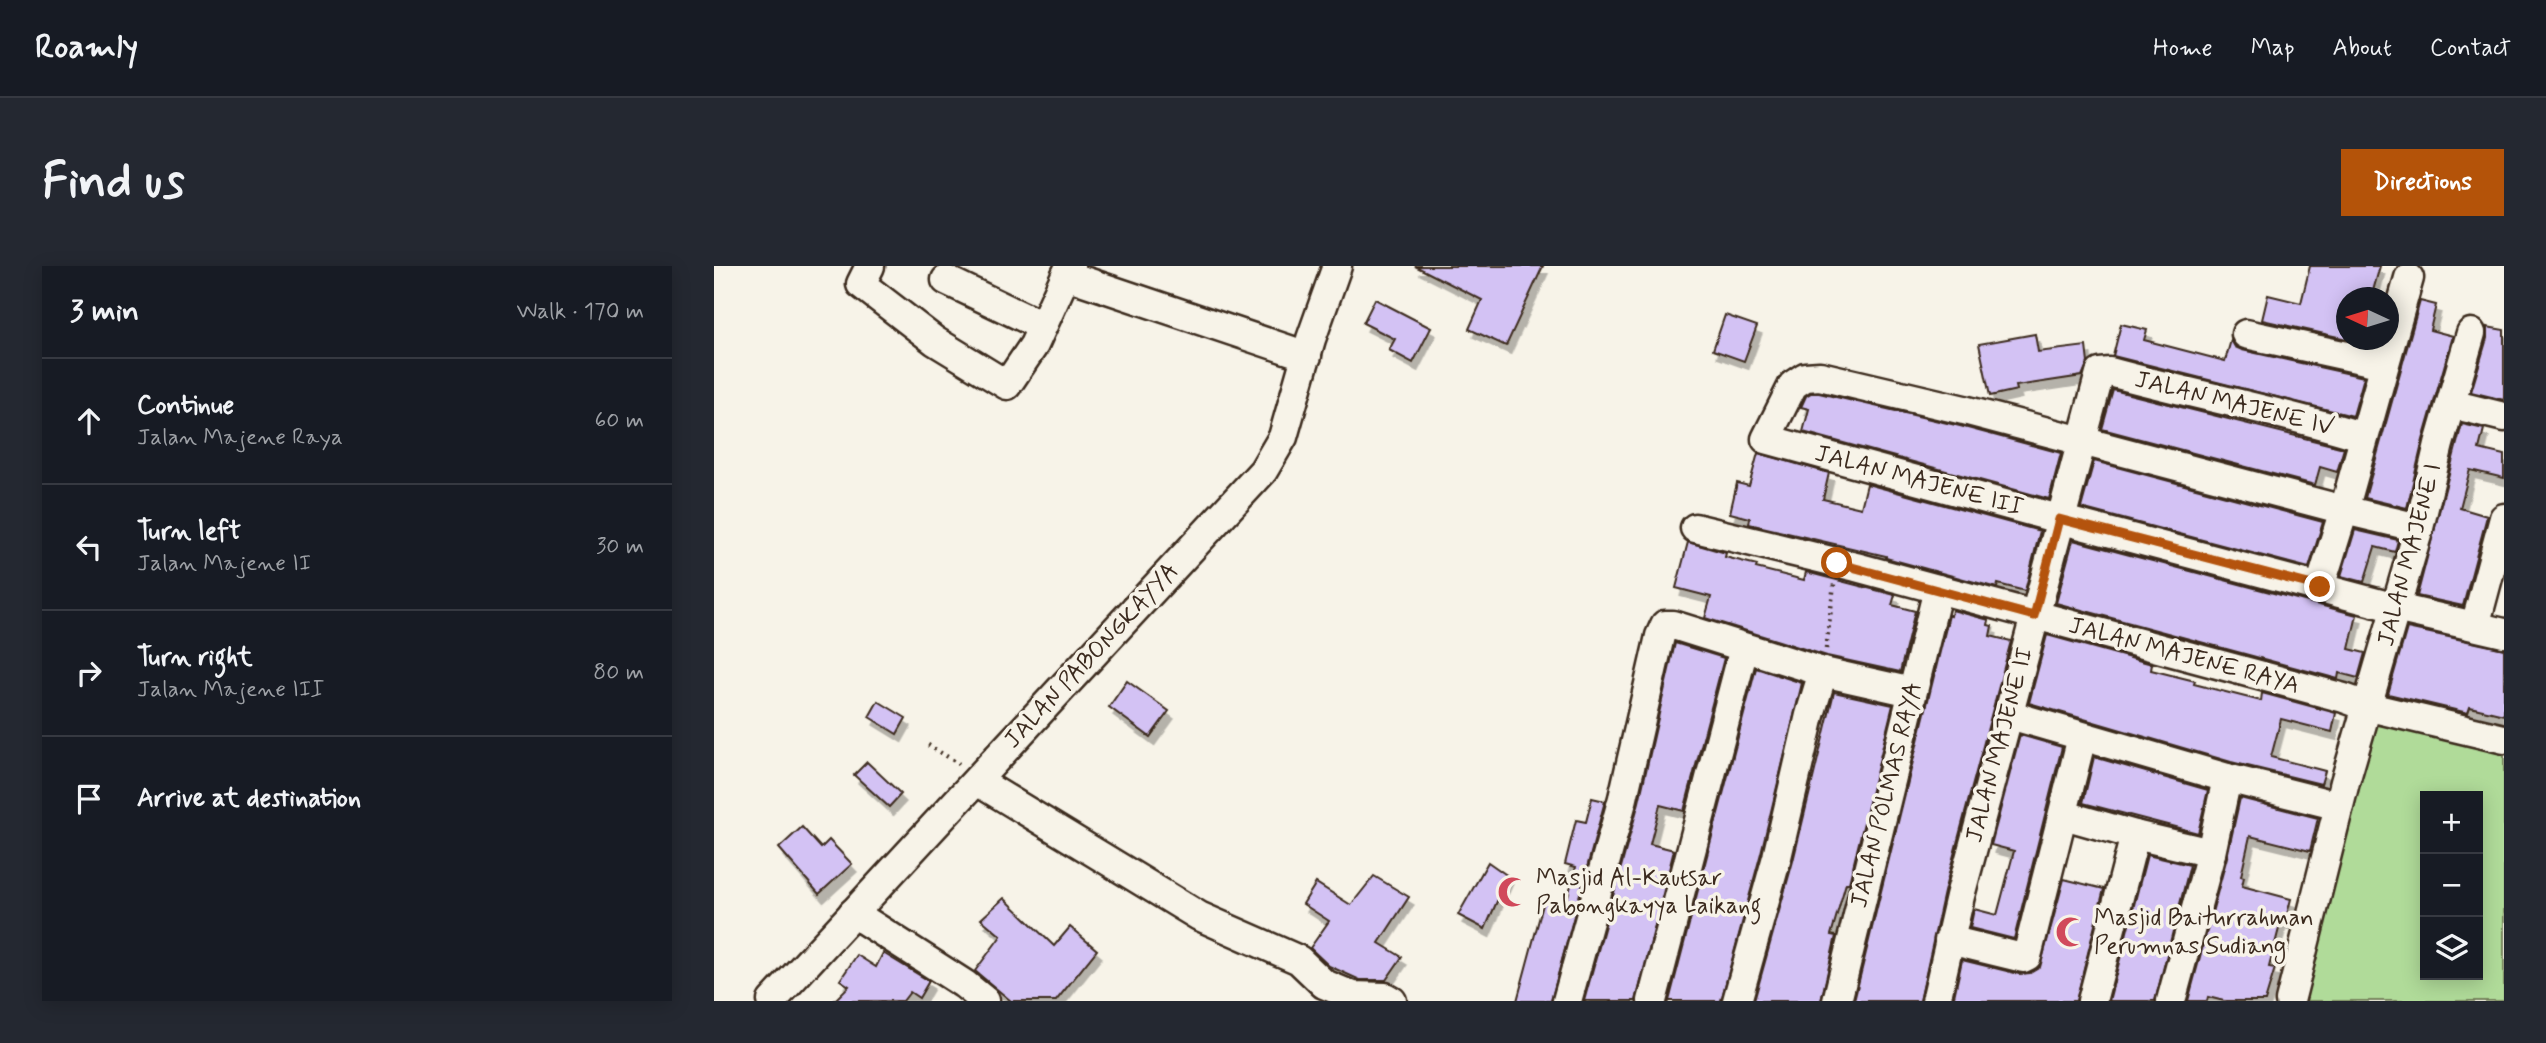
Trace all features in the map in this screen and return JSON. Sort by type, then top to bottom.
[{"type":"street","points":[[870,266],[861,284],[935,341],[1007,385],[1034,345],[1068,271],[1307,356]]},
{"type":"street","name":"JALAN PABONGKAYYA","points":[[772,1001],[1263,471],[1283,437],[1337,266]]},
{"type":"street","points":[[2320,587],[2409,278]]},
{"type":"street","points":[[946,280],[1042,326]]},
{"type":"street","name":"JALAN MAJENE I","points":[[2290,1001],[2339,806],[2419,528],[2439,444],[2471,333]]},
{"type":"street","points":[[2246,334],[2384,363]]},
{"type":"street","name":"JALAN MAJENE IV","points":[[2104,372],[2321,424],[2364,438]]},
{"type":"street","name":"JALAN MAJENE II","points":[[1936,1001],[1949,940],[2010,715],[2059,519],[2099,376],[2104,372]]},
{"type":"street","name":"JALAN MAJENE III","points":[[2082,442],[1820,376],[1805,377],[1793,385],[1766,439],[2396,608],[2504,633]]},
{"type":"street","points":[[2451,404],[2504,417]]},
{"type":"street","points":[[2082,442],[2419,528]]},
{"type":"street","points":[[2476,626],[2504,518]]},
{"type":"street","name":"JALAN MAJENE RAYA","points":[[1695,528],[1938,589],[2344,698],[2368,707],[2504,739]]},
{"type":"street","name":"JALAN POLMAS RAYA","points":[[1837,1001],[1938,589]]},
{"type":"street","points":[[1567,1001],[1623,798],[1665,625],[1673,625],[1823,672],[1913,692]]},
{"type":"street","points":[[1652,1001],[1744,648]]},
{"type":"street","points":[[1737,1001],[1777,858],[1810,715],[1823,672]]},
{"type":"street","points":[[2010,715],[2227,778],[2339,806]]},
{"type":"street","points":[[1949,940],[2023,958],[2027,956],[2082,737]]},
{"type":"street","points":[[2171,1001],[2211,853],[2227,778]]},
{"type":"street","points":[[979,779],[1199,916],[1298,960],[1324,984],[1353,996],[1385,997],[1392,1001]]},
{"type":"street","points":[[2064,815],[2211,853]]},
{"type":"street","points":[[2092,1001],[2135,835]]},
{"type":"street","points":[[853,913],[964,984],[985,1001]]},
{"type":"path","points":[[1823,672],[1837,563]]},
{"type":"path","points":[[928,745],[979,779]]},
{"type":"green space","points":[[2369,707],[2504,739],[2504,1001],[2290,1001]]},
{"type":"building","points":[[1415,266],[1543,266],[1506,346],[1469,329],[1482,300]]},
{"type":"building","points":[[2310,266],[2380,266],[2374,287],[2336,287],[2336,337],[2262,320],[2268,295],[2301,303]]},
{"type":"building","points":[[1375,299],[1431,328],[1413,363],[1389,350],[1395,339],[1363,323]]},
{"type":"building","points":[[2420,301],[2436,305],[2430,330],[2453,336],[2423,440],[2407,508],[2365,498]]},
{"type":"building","points":[[1725,315],[1757,326],[1744,361],[1713,350]]},
{"type":"building","points":[[2121,324],[2147,330],[2144,340],[2225,361],[2231,340],[2235,347],[2242,350],[2364,377],[2353,416],[2113,356]]},
{"type":"building","points":[[2487,327],[2504,330],[2504,400],[2471,392],[2487,338]]},
{"type":"building","points":[[2035,334],[2038,352],[2086,346],[2088,363],[2082,376],[2016,386],[2017,390],[1990,396],[1979,344]]},
{"type":"building","points":[[2113,390],[2344,448],[2337,472],[2320,467],[2315,485],[2102,429]]},
{"type":"building","points":[[1811,393],[1960,426],[2061,453],[2049,499],[1803,432],[1809,409],[1801,407],[1806,396]]},
{"type":"building","points":[[2462,424],[2484,429],[2479,449],[2504,455],[2504,478],[2470,470],[2469,473],[2460,508],[2487,516],[2463,606],[2417,596]]},
{"type":"building","points":[[1758,453],[1829,473],[1823,499],[1861,508],[1867,484],[2040,531],[2025,591],[1998,584],[1997,588],[1886,556],[1749,524],[1750,518],[1730,513],[1737,483],[1749,486]]},
{"type":"building","points":[[2094,461],[2323,522],[2309,568],[2081,508]]},
{"type":"building","points":[[2355,530],[2398,540],[2395,552],[2375,547],[2364,582],[2341,576]]},
{"type":"building","points":[[2073,540],[2357,615],[2349,649],[2365,653],[2358,678],[2339,673],[2338,679],[2056,603]]},
{"type":"building","points":[[1688,542],[1726,553],[1725,557],[1757,565],[1756,568],[1804,580],[1806,572],[1895,595],[1892,605],[1915,611],[1900,672],[1827,656],[1705,618],[1711,597],[1676,588]]},
{"type":"building","points":[[1952,610],[1989,620],[1988,625],[1992,626],[1990,636],[2011,641],[1944,892],[1920,1001],[1854,1001],[1949,615],[1951,616]]},
{"type":"building","points":[[2407,628],[2504,649],[2504,715],[2470,707],[2468,713],[2388,694]]},
{"type":"building","points":[[2047,635],[2152,664],[2151,670],[2195,681],[2194,684],[2261,701],[2262,693],[2336,713],[2332,732],[2281,719],[2271,757],[2325,771],[2321,784],[2231,762],[2029,703]]},
{"type":"building","points":[[1675,643],[1724,658],[1684,811],[1660,805],[1650,844],[1674,850],[1636,1001],[1584,1001],[1639,802]]},
{"type":"building","points":[[1756,668],[1802,683],[1761,853],[1721,1001],[1669,1001]]},
{"type":"building","points":[[1127,681],[1169,711],[1150,737],[1109,707]]},
{"type":"building","points":[[1834,692],[1893,705],[1849,883],[1846,883],[1831,935],[1836,936],[1821,1001],[1754,1001],[1793,861]]},
{"type":"building","points":[[878,701],[906,718],[897,734],[869,717]]},
{"type":"building","points":[[2020,735],[2062,747],[2014,939],[1970,928],[1974,909],[1997,915],[2014,851],[1991,845]]},
{"type":"building","points":[[2094,757],[2208,790],[2198,833],[2083,803]]},
{"type":"building","points":[[867,762],[901,794],[889,807],[854,775]]},
{"type":"building","points":[[1592,798],[1605,801],[1551,1001],[1517,1001],[1545,897],[1565,907],[1576,867],[1565,864],[1576,820],[1586,822]]},
{"type":"building","points":[[2240,798],[2318,818],[2310,851],[2250,836],[2241,876],[2244,877],[2242,886],[2291,899],[2285,922],[2281,921],[2269,967],[2275,968],[2265,1001],[2224,1001],[2208,997],[2207,1001],[2188,1001],[2227,857]]},
{"type":"building","points":[[802,827],[821,848],[829,840],[852,864],[819,894],[779,848]]},
{"type":"building","points":[[2147,855],[2190,865],[2155,1001],[2109,1001]]},
{"type":"building","points":[[1488,862],[1508,876],[1485,929],[1458,915]]},
{"type":"building","points":[[1374,876],[1409,897],[1379,943],[1402,957],[1386,980],[1360,980],[1329,966],[1310,948],[1329,921],[1303,904],[1316,883],[1351,905]]},
{"type":"building","points":[[2064,879],[2104,889],[2076,1001],[1953,1001],[1962,960],[2019,974],[2030,973],[2040,967]]},
{"type":"building","points":[[1004,898],[1054,946],[1070,927],[1097,950],[1056,1001],[1011,1001],[975,971],[1001,936],[981,919]]},
{"type":"building","points":[[883,953],[929,981],[919,998],[910,992],[903,1001],[834,1001],[849,986],[840,980],[857,955],[876,967]]},
{"type":"place","name":"Masjid Al-Kautsar Pabongkayya Laikang","points":[[1513,892]]},
{"type":"place","name":"Masjid Baiturrahman Perumnas Sudiang","points":[[2071,932]]},
{"type":"route","points":[[1837,563],[2034,616],[2059,519],[2320,587]]}]
